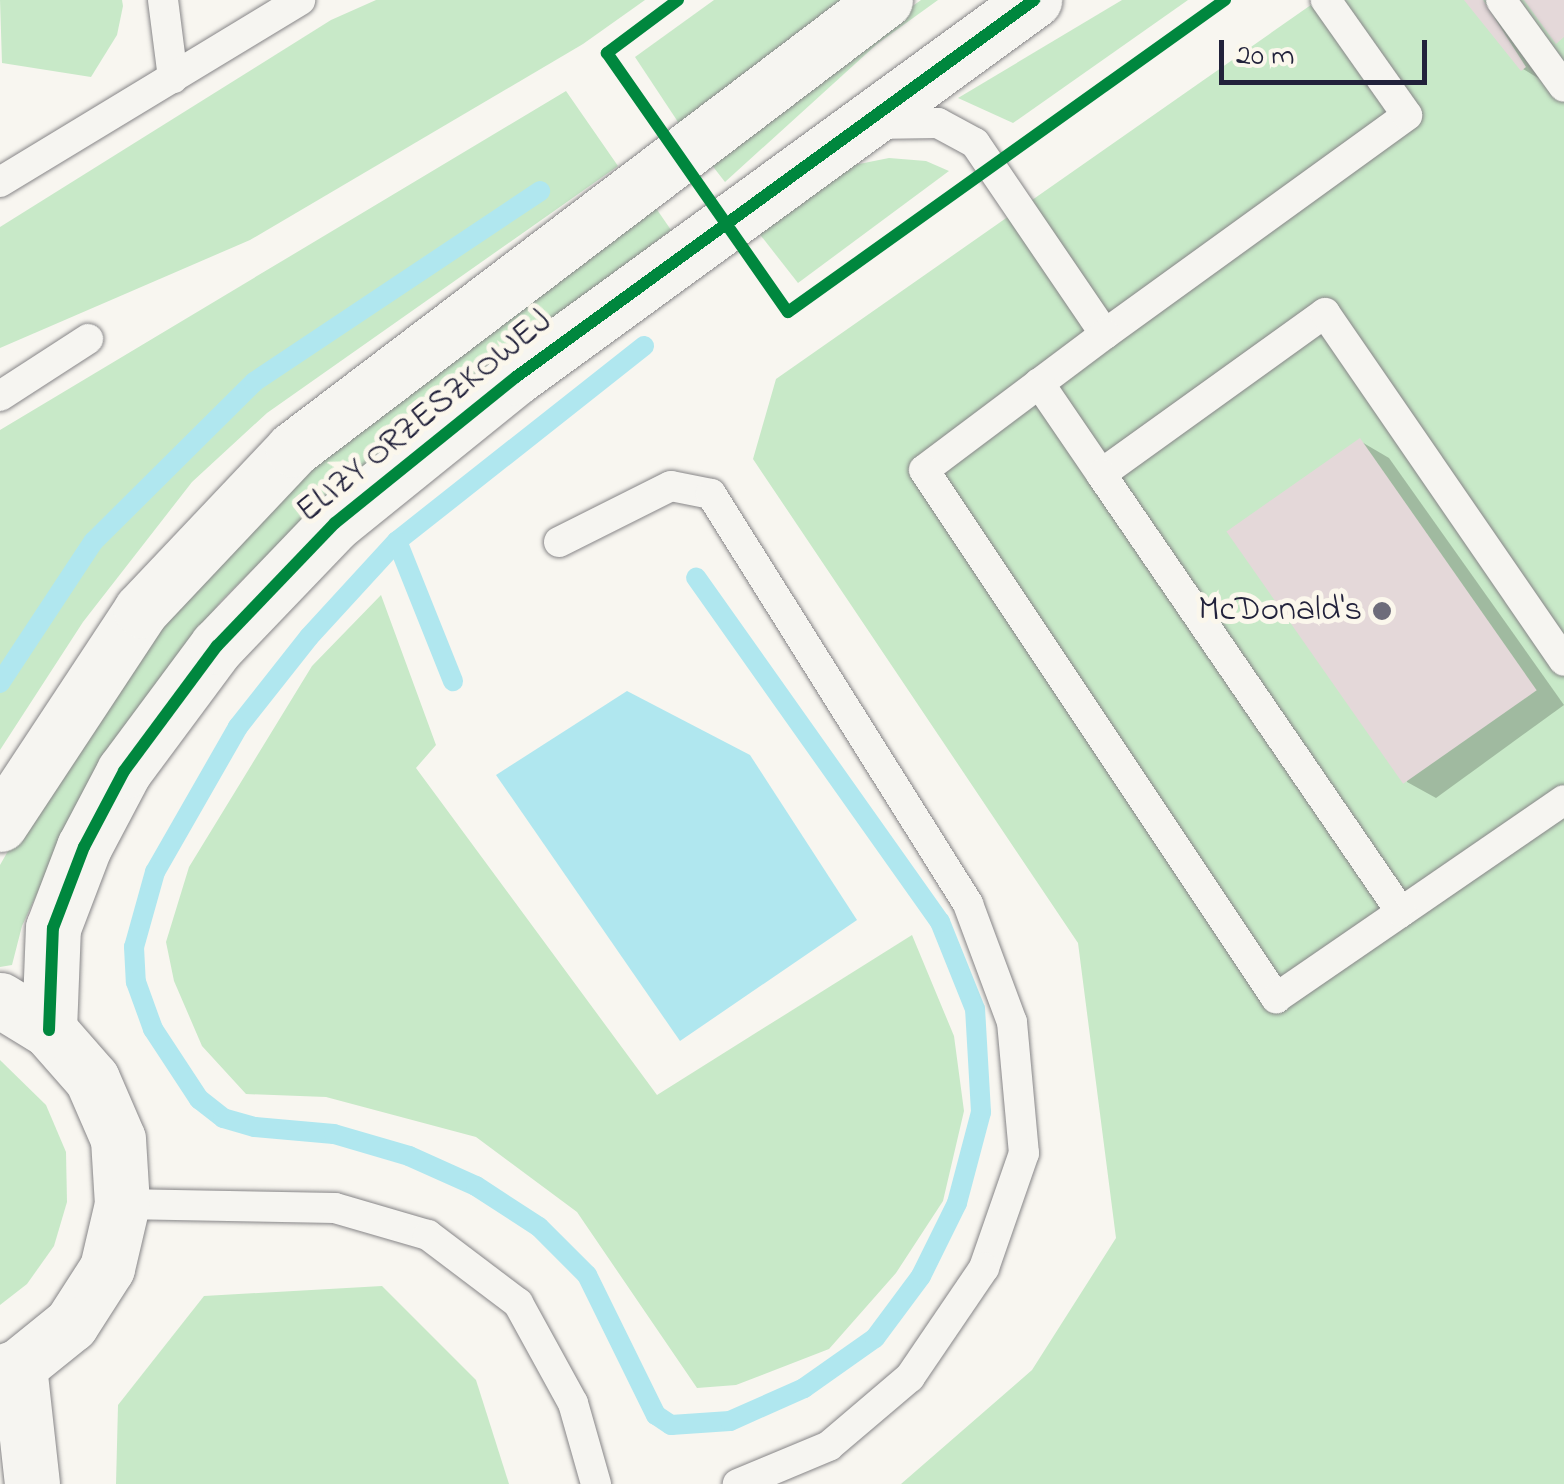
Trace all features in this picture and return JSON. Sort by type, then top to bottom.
[{"type":"main road","name":"ELIZY ORZESZKOWEJ","points":[[0,824],[141,610],[292,448],[885,0]]},
{"type":"main road","name":"ELIZY ORZESZKOWEJ","points":[[49,1030],[54,928],[84,847],[124,771],[218,646],[335,523],[532,366],[1034,0]]},
{"type":"main road","points":[[0,1000],[49,1030],[92,1078],[118,1139],[122,1204],[107,1268],[71,1324],[10,1370],[32,1484]]},
{"type":"lane","points":[[163,0],[173,78]]},
{"type":"lane","points":[[0,182],[300,0]]},
{"type":"lane","points":[[1326,0],[1408,115],[924,470],[1276,998],[1564,800]]},
{"type":"lane","points":[[1501,0],[1564,87]]},
{"type":"lane","points":[[859,125],[906,121],[958,128],[975,143],[1105,334]]},
{"type":"lane","points":[[1101,474],[1325,313],[1564,661]]},
{"type":"lane","points":[[0,396],[88,339]]},
{"type":"lane","points":[[1039,384],[1401,912]]},
{"type":"lane","points":[[559,542],[671,486],[710,494],[968,904],[1012,1022],[1024,1153],[984,1268],[910,1377],[829,1446],[738,1484]]},
{"type":"lane","points":[[122,1204],[335,1208],[428,1235],[518,1303],[573,1403],[596,1484]]},
{"type":"green space","points":[[0,0],[122,0],[123,6],[117,35],[91,77],[2,63]]},
{"type":"green space","points":[[376,0],[645,0],[583,44],[250,240],[0,348],[0,227],[331,20]]},
{"type":"green space","points":[[714,0],[845,0],[680,125],[635,57]]},
{"type":"green space","points":[[921,0],[938,0],[877,44],[725,182],[704,155]]},
{"type":"green space","points":[[1122,0],[1188,0],[1013,123],[958,98]]},
{"type":"green space","points":[[1318,0],[1564,0],[1564,1484],[901,1484],[1032,1370],[1116,1238],[1078,943],[753,459],[776,379]]},
{"type":"green space","points":[[566,91],[618,166],[267,413],[192,482],[83,622],[0,750],[0,430]]},
{"type":"green space","points":[[889,158],[926,161],[949,171],[798,283],[758,232],[854,165]]},
{"type":"green space","points":[[649,198],[671,230],[328,495],[221,601],[130,722],[66,831],[22,926],[12,965],[0,967],[0,865],[97,696],[296,466]]},
{"type":"green space","points":[[381,595],[436,745],[416,768],[657,1095],[912,935],[954,1036],[964,1111],[943,1201],[896,1273],[829,1349],[736,1385],[697,1388],[577,1212],[476,1137],[326,1097],[246,1094],[202,1046],[174,981],[166,942],[189,867],[312,666]]},
{"type":"green space","points":[[0,1060],[46,1105],[66,1152],[67,1202],[54,1246],[27,1284],[0,1305]]},
{"type":"green space","points":[[382,1286],[476,1380],[509,1484],[116,1484],[118,1405],[204,1296]]},
{"type":"water","points":[[627,691],[750,755],[857,920],[680,1041],[496,775]]},
{"type":"building","points":[[1464,0],[1483,0],[1526,67],[1521,71]]},
{"type":"building","points":[[1524,0],[1564,0],[1564,37],[1556,44]]},
{"type":"building","points":[[1360,438],[1537,690],[1403,784],[1226,531]]},
{"type":"waterway","points":[[0,683],[93,542],[254,382],[540,191]]},
{"type":"waterway","points":[[644,346],[397,541],[309,637],[238,727],[155,872],[134,947],[136,982],[153,1029],[199,1099],[223,1118],[255,1127],[334,1134],[409,1156],[476,1186],[539,1227],[587,1275],[656,1415],[671,1425],[730,1421],[804,1388],[875,1338],[921,1276],[957,1203],[981,1112],[975,1009],[940,922],[696,578]]},
{"type":"waterway","points":[[397,541],[453,681]]},
{"type":"cycle path","points":[[678,0],[607,53],[788,312],[1225,0]]},
{"type":"cycle path","points":[[49,1030],[53,928],[84,847],[124,771],[217,646],[335,523],[516,377],[1034,0]]},
{"type":"place","name":"McDonald's","points":[[1382,611]]}]
